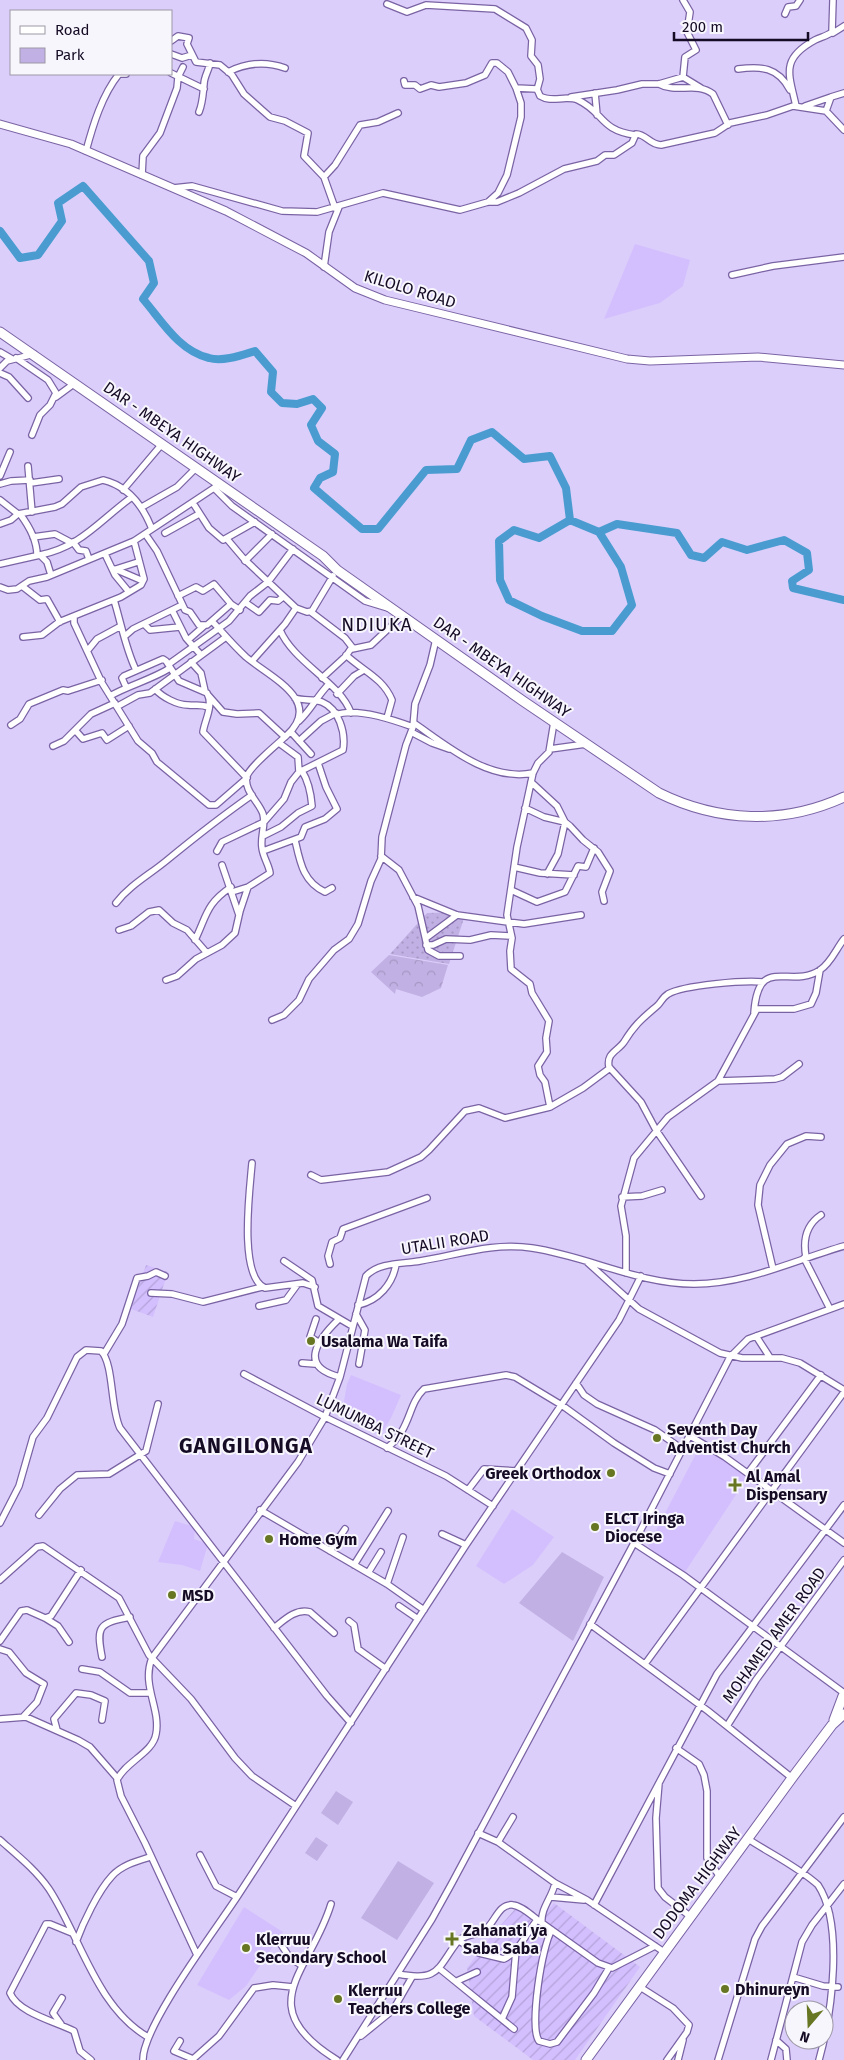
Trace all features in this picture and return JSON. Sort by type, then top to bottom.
[{"type":"highway","name":"DAR - MBEYA HIGHWAY","points":[[0,332],[196,468],[217,486],[323,556],[335,573],[395,609],[436,640],[658,793],[678,802],[716,814],[760,818],[792,814],[828,804],[844,797]]},
{"type":"highway","points":[[844,1695],[844,1702]]},
{"type":"highway","points":[[832,1725],[844,1695]]},
{"type":"highway","points":[[832,1725],[844,1714]]},
{"type":"highway","name":"DODOMA HIGHWAY","points":[[586,2060],[832,1725]]},
{"type":"main road","name":"KILOLO ROAD","points":[[0,124],[55,139],[226,211],[293,245],[355,288],[385,300],[627,359],[650,361],[758,357],[844,366]]},
{"type":"street","points":[[683,77],[685,57],[696,50],[687,32],[690,12],[684,0]]},
{"type":"street","points":[[785,14],[788,7],[796,6],[800,0]]},
{"type":"street","points":[[831,34],[834,25],[833,0]]},
{"type":"street","points":[[387,4],[406,12],[426,5],[462,6],[500,11],[525,27],[532,39],[531,56],[536,61],[540,79],[538,90],[540,96],[546,98],[568,98],[642,84],[659,84],[683,77],[713,94],[728,124]]},
{"type":"street","points":[[794,98],[788,71],[789,64],[805,47],[844,26]]},
{"type":"street","points":[[172,40],[178,36],[189,38],[187,44],[196,62],[220,65],[228,72],[244,94],[270,117],[286,121],[308,133],[304,156],[324,177],[337,208],[329,232],[324,267]]},
{"type":"street","points":[[172,54],[182,58],[192,55]]},
{"type":"street","points":[[404,81],[405,85],[414,85],[419,89],[431,86],[438,88],[456,86],[485,75],[495,62],[503,66],[516,88],[521,111],[504,182],[498,193],[488,202]]},
{"type":"street","points":[[199,112],[204,81],[210,63]]},
{"type":"street","points":[[228,72],[252,64],[272,63],[284,68]]},
{"type":"street","points":[[142,175],[143,156],[160,132],[177,88],[178,76],[183,67]]},
{"type":"street","points":[[738,69],[764,68],[776,72],[787,84],[799,106]]},
{"type":"street","points":[[172,73],[204,89]]},
{"type":"street","points":[[86,151],[97,114],[118,75]]},
{"type":"street","points":[[659,84],[669,89],[701,88]]},
{"type":"street","points":[[516,88],[538,90]]},
{"type":"street","points":[[595,92],[597,115]]},
{"type":"street","points":[[799,106],[844,93]]},
{"type":"street","points":[[826,111],[831,97]]},
{"type":"street","points":[[568,98],[585,104],[610,128],[635,135],[641,134],[652,144],[661,145],[715,133],[728,124],[767,115],[789,106],[826,111],[844,130]]},
{"type":"street","points":[[324,177],[335,165],[358,123],[378,122],[398,113]]},
{"type":"street","points":[[172,188],[192,186],[261,204],[276,211],[316,212],[337,208],[384,193],[414,198],[456,210],[488,202],[497,202],[520,194],[571,167],[584,166],[597,161],[605,155],[614,155],[632,143],[635,135]]},
{"type":"street","points":[[732,275],[773,266],[844,257]]},
{"type":"street","points":[[0,352],[48,380],[54,387],[56,397]]},
{"type":"street","points":[[0,368],[14,359],[34,354]]},
{"type":"street","points":[[0,373],[9,377],[28,398]]},
{"type":"street","points":[[32,434],[40,415],[56,397],[75,383]]},
{"type":"street","points":[[123,490],[162,444]]},
{"type":"street","points":[[0,476],[10,452]]},
{"type":"street","points":[[28,466],[31,482],[32,512]]},
{"type":"street","points":[[142,507],[177,487],[196,468]]},
{"type":"street","points":[[0,484],[11,481],[31,482],[59,479]]},
{"type":"street","points":[[0,524],[11,520],[19,514],[62,504],[76,491],[96,481],[108,481],[123,490],[142,507],[152,529]]},
{"type":"street","points":[[0,587],[11,590],[29,581],[50,575],[134,541],[146,535],[152,529],[217,486],[232,506],[293,549],[335,573],[311,612]]},
{"type":"street","points":[[0,564],[54,552],[73,543],[96,529],[116,508],[132,497]]},
{"type":"street","points":[[0,500],[3,508],[19,514],[38,548],[39,555],[47,562],[50,575]]},
{"type":"street","points":[[193,503],[213,532],[222,540],[227,540],[255,522]]},
{"type":"street","points":[[165,533],[199,514]]},
{"type":"street","points":[[33,538],[55,534],[73,543],[79,550],[86,551],[89,560]]},
{"type":"street","points":[[245,561],[272,534]]},
{"type":"street","points":[[146,535],[156,551],[182,605],[200,625],[204,626]]},
{"type":"street","points":[[227,540],[245,561],[283,597],[296,608],[311,612],[345,638],[352,649]]},
{"type":"street","points":[[134,541],[144,582]]},
{"type":"street","points":[[110,696],[126,687],[139,684],[169,666],[220,629],[240,610],[250,596],[268,582],[293,549]]},
{"type":"street","points":[[105,554],[129,592]]},
{"type":"street","points":[[113,569],[138,562]]},
{"type":"street","points":[[113,569],[144,582]]},
{"type":"street","points":[[23,637],[42,635],[60,622],[114,600],[144,582]]},
{"type":"street","points":[[178,596],[196,587],[200,591],[205,591],[214,584],[231,604],[240,610]]},
{"type":"street","points":[[22,586],[40,600],[47,599],[60,622]]},
{"type":"street","points":[[246,603],[259,612],[270,600],[278,601],[283,597]]},
{"type":"street","points":[[114,600],[129,656],[136,670]]},
{"type":"street","points":[[188,640],[231,604]]},
{"type":"street","points":[[125,636],[144,624],[173,612],[182,605]]},
{"type":"street","points":[[252,661],[280,630],[296,608]]},
{"type":"street","points":[[173,612],[188,640],[201,655]]},
{"type":"street","points":[[322,678],[352,649],[356,646],[371,645],[403,615]]},
{"type":"street","points":[[74,617],[74,623],[110,696],[138,741],[152,753],[157,762],[209,805],[216,805],[247,778],[252,768],[291,732],[329,684]]},
{"type":"street","points":[[212,621],[226,637],[295,698],[301,712],[300,721],[307,734]]},
{"type":"street","points":[[144,624],[150,630],[171,626],[180,627]]},
{"type":"street","points":[[88,650],[97,638],[121,626]]},
{"type":"street","points":[[280,630],[286,643],[329,684],[348,705],[351,713]]},
{"type":"street","points":[[53,746],[64,741],[91,714],[155,689],[226,637]]},
{"type":"street","points":[[272,1020],[284,1015],[290,1009],[300,998],[310,977],[334,950],[354,932],[381,856],[382,837],[413,727],[415,704],[430,666],[436,640]]},
{"type":"street","points":[[346,656],[382,682],[392,704],[387,718]]},
{"type":"street","points":[[126,687],[122,677],[163,659],[181,682],[206,692],[224,712],[237,714],[259,713],[285,737]]},
{"type":"street","points":[[191,662],[201,673],[206,692],[208,707],[203,732],[247,778],[252,795],[262,813],[264,822],[262,836],[263,851],[270,874],[248,887],[232,890],[220,895],[206,912],[196,940]]},
{"type":"street","points":[[337,694],[354,676],[364,670]]},
{"type":"street","points":[[11,725],[20,719],[30,703],[63,690],[68,691],[102,680]]},
{"type":"street","points":[[155,689],[164,697],[185,705],[201,704],[208,707]]},
{"type":"street","points":[[217,852],[222,842],[264,822],[284,799],[291,782],[301,772],[343,750],[344,737],[336,714],[323,702],[295,698]]},
{"type":"street","points":[[344,712],[348,705]]},
{"type":"street","points":[[299,741],[321,721],[344,712],[387,718],[413,727],[451,750],[497,771],[515,774],[533,773]]},
{"type":"street","points":[[550,1107],[545,1082],[540,1075],[538,1066],[547,1050],[546,1038],[549,1021],[532,992],[530,984],[511,969],[511,936],[508,922],[510,890],[533,773],[550,749],[554,722]]},
{"type":"street","points":[[75,730],[83,739],[103,733],[107,740],[129,726]]},
{"type":"street","points":[[291,732],[311,754]]},
{"type":"street","points":[[262,836],[281,827],[298,813],[312,806],[309,797],[310,787],[301,772],[298,757],[279,743]]},
{"type":"street","points":[[550,749],[586,744]]},
{"type":"street","points":[[263,851],[304,836],[306,827],[325,819],[337,809],[326,787],[318,762]]},
{"type":"street","points":[[531,782],[557,806],[565,822],[594,848],[610,871],[602,892],[604,901]]},
{"type":"street","points":[[116,903],[130,886],[194,840],[223,814],[252,795]]},
{"type":"street","points":[[525,808],[552,820],[565,822]]},
{"type":"street","points":[[547,874],[558,854],[565,822]]},
{"type":"street","points":[[295,840],[302,868],[310,882],[324,892],[332,888]]},
{"type":"street","points":[[510,890],[537,902],[565,892],[578,866],[586,867],[594,848]]},
{"type":"street","points":[[381,856],[400,870],[421,915],[428,950],[438,956],[460,956]]},
{"type":"street","points":[[222,865],[239,915]]},
{"type":"street","points":[[514,867],[547,874],[574,875]]},
{"type":"street","points":[[166,980],[177,976],[196,959],[222,945],[235,933],[248,887]]},
{"type":"street","points":[[413,897],[457,915],[524,924],[581,915]]},
{"type":"street","points":[[119,930],[132,926],[148,912],[157,910],[173,923],[187,930],[207,953]]},
{"type":"street","points":[[426,942],[457,915]]},
{"type":"street","points":[[426,942],[433,945],[446,939],[470,940],[491,936],[511,936]]},
{"type":"street","points":[[754,1012],[762,1008],[794,1008],[811,1004],[816,993],[820,970],[844,940]]},
{"type":"street","points":[[626,1273],[622,1197],[634,1158],[656,1130],[676,1111],[718,1081],[745,1034],[754,1012],[757,994],[763,982],[773,975],[790,977],[820,970]]},
{"type":"street","points":[[701,1196],[656,1130],[642,1102],[610,1068],[608,1062],[611,1054],[622,1044],[634,1025],[659,1004],[667,994],[701,986],[746,980],[763,982]]},
{"type":"street","points":[[718,1081],[775,1079],[782,1077],[799,1064]]},
{"type":"street","points":[[311,1175],[321,1180],[377,1174],[407,1164],[430,1150],[448,1132],[458,1117],[470,1110],[479,1108],[505,1118],[550,1107],[583,1088],[610,1068]]},
{"type":"street","points":[[773,1269],[758,1205],[760,1185],[770,1165],[787,1144],[806,1136],[820,1137]]},
{"type":"street","points":[[252,1163],[248,1248],[254,1276],[262,1287]]},
{"type":"street","points":[[622,1197],[642,1196],[662,1190]]},
{"type":"street","points":[[330,1264],[328,1256],[332,1242],[340,1238],[343,1230],[427,1198]]},
{"type":"street","points":[[820,1215],[808,1228],[804,1244],[805,1257],[830,1309]]},
{"type":"street","name":"UTALII ROAD","points":[[152,1658],[225,1562],[260,1510],[298,1462],[325,1417],[340,1377],[366,1276],[380,1268],[396,1264],[480,1249],[515,1246],[532,1248],[641,1276],[677,1283],[709,1284],[740,1279],[844,1246]]},
{"type":"street","points":[[284,1261],[307,1276],[315,1287],[318,1306],[352,1326]]},
{"type":"street","points":[[586,1261],[629,1302],[649,1315],[730,1357],[768,1356],[800,1363],[844,1391],[645,1664]]},
{"type":"street","points":[[358,1305],[373,1299],[386,1287],[393,1276],[396,1264]]},
{"type":"street","points":[[104,1354],[122,1324],[137,1278],[156,1272],[165,1276]]},
{"type":"street","points":[[143,2060],[148,2037],[197,1954],[237,1898],[492,1506],[563,1406],[576,1383],[619,1320],[641,1276]]},
{"type":"street","points":[[152,1293],[172,1294],[203,1302],[262,1287],[306,1284],[315,1287]]},
{"type":"street","points":[[259,1306],[286,1300],[297,1285]]},
{"type":"street","points":[[343,2060],[432,1919],[634,1543],[730,1357],[738,1347],[756,1336],[844,1304]]},
{"type":"street","points":[[356,1314],[365,1330],[359,1364]]},
{"type":"street","points":[[316,1319],[310,1337],[320,1344]]},
{"type":"street","points":[[339,1319],[320,1344],[315,1354],[316,1364],[325,1373],[340,1377]]},
{"type":"street","points":[[756,1336],[768,1356]]},
{"type":"street","points":[[0,1523],[19,1486],[33,1437],[47,1418],[77,1357],[82,1351],[99,1350],[104,1354],[110,1376],[114,1416],[120,1428],[274,1628],[351,1723]]},
{"type":"street","points":[[302,1363],[316,1364]]},
{"type":"street","name":"LUMUMBA STREET","points":[[244,1374],[325,1417],[446,1476],[492,1506]]},
{"type":"street","points":[[387,1448],[403,1432],[419,1395],[426,1388],[511,1375],[563,1406],[614,1443],[654,1468],[670,1474]]},
{"type":"street","points":[[748,1473],[821,1375]]},
{"type":"street","points":[[576,1383],[584,1395],[598,1404],[655,1430],[682,1449]]},
{"type":"street","points":[[39,1515],[60,1489],[76,1475],[89,1473],[108,1474],[124,1462],[140,1455],[148,1446],[158,1404]]},
{"type":"street","points":[[690,1436],[704,1442],[844,1543]]},
{"type":"street","points":[[468,1490],[484,1469],[517,1471]]},
{"type":"street","points":[[594,1905],[716,1674],[844,1505]]},
{"type":"street","points":[[260,1510],[387,1584],[424,1610]]},
{"type":"street","points":[[354,1565],[388,1511]]},
{"type":"street","points":[[330,1551],[345,1529]]},
{"type":"street","points":[[442,1534],[466,1545]]},
{"type":"street","points":[[387,1584],[403,1537]]},
{"type":"street","points":[[634,1543],[844,1695]]},
{"type":"street","points":[[0,1580],[40,1546],[81,1570],[118,1596],[152,1658],[191,1699],[236,1758],[252,1776],[296,1806]]},
{"type":"street","points":[[368,1573],[381,1552]]},
{"type":"street","name":"MOHAMED AMER ROAD","points":[[727,1726],[756,1680],[844,1560]]},
{"type":"street","points":[[45,1618],[53,1613],[81,1570]]},
{"type":"street","points":[[399,1606],[418,1619]]},
{"type":"street","points":[[0,1641],[21,1611],[27,1610],[58,1626],[69,1642]]},
{"type":"street","points":[[274,1628],[289,1616],[304,1611],[310,1612],[334,1633]]},
{"type":"street","points":[[102,1656],[98,1636],[102,1627],[106,1622],[130,1617]]},
{"type":"street","points":[[349,1621],[354,1624],[358,1649],[386,1669]]},
{"type":"street","points":[[590,1624],[700,1705],[792,1778]]},
{"type":"street","points":[[0,1649],[9,1652],[26,1674],[44,1684],[37,1702],[23,1717]]},
{"type":"street","points":[[117,1778],[134,1759],[153,1743],[157,1725],[150,1693],[149,1671],[152,1658]]},
{"type":"street","points":[[82,1669],[100,1672],[130,1693],[150,1693]]},
{"type":"street","points":[[57,1730],[54,1719],[76,1693],[91,1695],[105,1701],[102,1720]]},
{"type":"street","points":[[0,1720],[23,1717],[57,1730],[90,1748],[117,1778],[121,1796],[197,1954]]},
{"type":"street","points":[[676,1748],[699,1764],[704,1775],[707,1791],[707,1858],[720,1877]]},
{"type":"street","points":[[659,1781],[656,1818],[658,1888],[665,1897],[691,1917]]},
{"type":"street","points":[[498,1842],[513,1817]]},
{"type":"street","points":[[718,2060],[755,1939],[762,1926],[844,1817]]},
{"type":"street","points":[[478,1833],[498,1842],[555,1883],[587,1900],[664,1952]]},
{"type":"street","points":[[748,1839],[818,1885],[831,1902],[839,1926]]},
{"type":"street","points":[[0,1840],[30,1867],[48,1887],[76,1942],[121,2016],[148,2037]]},
{"type":"street","points":[[200,1855],[216,1886],[237,1898]]},
{"type":"street","points":[[76,1942],[82,1927],[112,1876],[129,1864],[150,1857]]},
{"type":"street","points":[[459,1941],[479,1953],[500,1959],[508,1957],[540,1921],[542,1913],[552,1897],[555,1883]]},
{"type":"street","points":[[773,2060],[776,2040],[807,1931],[844,1884]]},
{"type":"street","points":[[552,1897],[587,1900]]},
{"type":"street","points":[[331,1904],[319,1933],[300,1965],[293,1987],[293,2014],[301,2031],[337,2060]]},
{"type":"street","points":[[398,1974],[412,1977],[426,1975],[440,1969],[463,1937],[487,1928],[501,1909],[508,1905],[517,1906],[609,1968]]},
{"type":"street","points":[[72,1933],[46,1924],[10,1993],[21,2004],[40,2017],[61,2024],[75,2032],[80,2051],[91,2060]]},
{"type":"street","points":[[552,1930],[546,1943],[535,2018],[535,2032],[539,2041],[550,2044],[557,2042],[594,1993],[609,1968],[622,1964],[655,1946]]},
{"type":"street","points":[[280,1943],[290,1958],[300,1965]]},
{"type":"street","points":[[502,2018],[513,1992],[516,1948]]},
{"type":"street","points":[[440,1969],[514,2029]]},
{"type":"street","points":[[457,1981],[477,1972]]},
{"type":"street","points":[[818,2060],[840,1976]]},
{"type":"street","points":[[354,2042],[390,2015],[412,1977]]},
{"type":"street","points":[[793,1977],[823,1986],[838,1988]]},
{"type":"street","points":[[180,2041],[174,2051],[192,2060],[219,2036],[254,1988],[273,1986],[293,1987]]},
{"type":"street","points":[[640,1987],[660,1999],[687,2020],[688,2030],[666,2060]]},
{"type":"street","points":[[61,2024],[53,2012],[62,1998]]},
{"type":"street","points":[[678,2060],[683,2038]]},
{"type":"street","points":[[776,2040],[786,2049],[787,2060]]},
{"type":"shaded area","points":[[635,244],[690,260],[683,286],[660,303],[604,319]]},
{"type":"shaded area","points":[[146,1265],[168,1272],[153,1317],[131,1309]]},
{"type":"shaded area","points":[[351,1375],[401,1395],[383,1431],[341,1418],[347,1384]]},
{"type":"shaded area","points":[[700,1446],[749,1475],[683,1575],[648,1546]]},
{"type":"shaded area","points":[[512,1509],[554,1537],[533,1565],[504,1584],[476,1566]]},
{"type":"shaded area","points":[[175,1521],[195,1527],[194,1539],[208,1544],[200,1571],[182,1565],[158,1562]]},
{"type":"shaded area","points":[[554,1903],[640,1967],[575,2060],[533,2060],[474,2016],[467,1968],[487,1941],[516,1908],[538,1922]]},
{"type":"shaded area","name":"Klerruu Secondary School","points":[[244,1907],[283,1932],[246,1986],[229,2000],[197,1985]]},
{"type":"green space","points":[[466,912],[449,964],[390,954],[427,913]]},
{"type":"green space","points":[[389,955],[448,965],[441,988],[422,997],[396,989],[395,994],[371,972]]},
{"type":"green space","points":[[562,1552],[604,1577],[573,1641],[519,1603]]},
{"type":"green space","points":[[336,1791],[353,1802],[338,1825],[321,1813]]},
{"type":"green space","points":[[316,1837],[328,1845],[317,1861],[305,1853]]},
{"type":"green space","points":[[398,1861],[434,1883],[397,1940],[361,1918]]},
{"type":"waterway","points":[[0,231],[20,258],[38,255],[62,221],[58,203],[83,186],[149,261],[154,283],[143,299],[180,342],[198,354],[214,359],[232,358],[255,351],[273,372],[271,392],[282,403],[297,404],[313,399],[322,408],[311,425],[318,441],[335,454],[333,472],[320,478],[314,488],[362,529],[378,529],[426,470],[457,469],[471,440],[492,432],[524,459],[550,456],[566,488],[570,520],[599,532],[617,524],[677,533],[691,555],[704,558],[722,542],[747,550],[784,540],[807,553],[809,570],[792,581],[793,588],[844,600]]},
{"type":"waterway","points":[[570,520],[539,538],[514,530],[499,541],[500,580],[509,600],[542,616],[582,631],[612,631],[632,605],[621,567],[599,532]]},
{"type":"place","name":"Usalama Wa Taifa","points":[[311,1341]]},
{"type":"place","name":"Seventh Day Adventist Church","points":[[657,1438]]},
{"type":"place","name":"Greek Orthodox","points":[[611,1473]]},
{"type":"place","name":"Al Amal Dispensary","points":[[735,1485]]},
{"type":"place","name":"ELCT Iringa Diocese","points":[[595,1527]]},
{"type":"place","name":"Home Gym","points":[[269,1539]]},
{"type":"place","name":"MSD","points":[[172,1595]]},
{"type":"place","name":"Zahanati ya Saba Saba","points":[[452,1939]]},
{"type":"place","name":"Klerruu Secondary School","points":[[246,1948]]},
{"type":"place","name":"Dhinureyn","points":[[725,1989]]},
{"type":"place","name":"Klerruu Teachers College","points":[[338,1999]]},
{"type":"district","name":"NDIUKA","points":[[377,624]]},
{"type":"district","name":"GANGILONGA","points":[[246,1446]]}]
